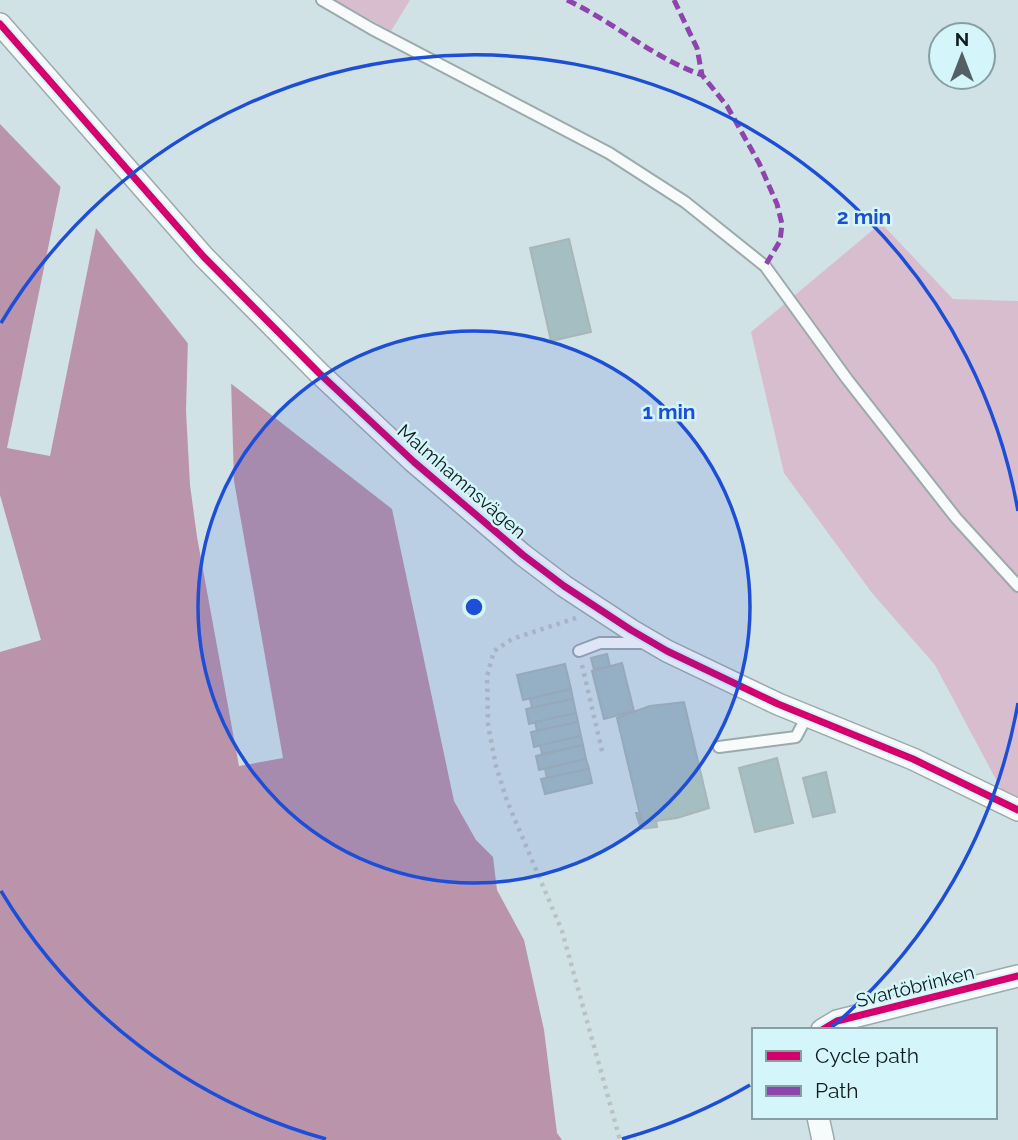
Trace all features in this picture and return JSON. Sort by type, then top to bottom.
[{"type":"street","name":"Malmhamnsvägen","points":[[0,24],[203,256],[319,373],[472,513],[523,555],[600,610],[653,643],[778,705],[913,760],[1018,810]]},
{"type":"street","name":"Svartöbrinken","points":[[825,1028],[837,1021],[1018,976]]},
{"type":"street","points":[[818,1119],[823,1140]]},
{"type":"lane","points":[[322,0],[609,153],[685,202],[765,266],[847,379],[956,518],[1018,586]]},
{"type":"lane","points":[[579,651],[600,643],[653,643]]},
{"type":"lane","points":[[719,747],[796,737],[807,716]]},
{"type":"path","points":[[600,610],[512,639],[499,646],[494,651],[487,676],[486,697],[489,735],[496,766],[528,855],[562,931],[620,1140]]},
{"type":"path","points":[[579,651],[603,755]]},
{"type":"shaded area","points":[[334,0],[410,0],[391,31]]},
{"type":"shaded area","points":[[0,124],[76,203],[202,361],[392,509],[454,801],[476,840],[493,857],[497,890],[524,940],[544,1030],[557,1133],[562,1140],[0,1140]]},
{"type":"shaded area","points":[[881,223],[953,299],[1018,301],[1018,807],[1009,804],[935,665],[872,593],[784,473],[751,332]]},
{"type":"pier","points":[[61,185],[97,223],[50,456],[7,448]]},
{"type":"pier","points":[[188,337],[205,359],[231,379],[234,481],[283,758],[239,766],[190,485],[186,411]]},
{"type":"pier","points":[[0,495],[41,640],[0,652]]},
{"type":"building","points":[[569,239],[591,332],[551,341],[530,248]]},
{"type":"building","points":[[607,654],[610,666],[594,670],[591,658]]},
{"type":"building","points":[[622,663],[634,711],[604,719],[592,671]]},
{"type":"building","points":[[565,664],[571,689],[523,700],[517,675]]},
{"type":"building","points":[[571,689],[573,699],[532,708],[530,699]]},
{"type":"building","points":[[573,699],[576,713],[529,724],[526,709]]},
{"type":"building","points":[[684,702],[709,808],[677,818],[642,823],[617,718],[650,706]]},
{"type":"building","points":[[576,713],[578,722],[537,731],[535,722]]},
{"type":"building","points":[[578,722],[581,736],[534,747],[531,732]]},
{"type":"building","points":[[581,736],[583,745],[542,754],[540,745]]},
{"type":"building","points":[[583,745],[586,759],[539,770],[536,756]]},
{"type":"building","points":[[777,758],[793,823],[755,832],[739,768]]},
{"type":"building","points":[[586,759],[589,769],[547,778],[545,769]]},
{"type":"building","points":[[589,769],[592,783],[545,794],[541,779]]},
{"type":"building","points":[[826,772],[835,812],[813,817],[803,778]]},
{"type":"building","points":[[636,813],[639,813],[642,823],[656,821],[657,827],[641,829]]},
{"type":"marked path","points":[[567,0],[650,50],[702,75]]},
{"type":"marked path","points":[[674,0],[697,48],[702,75],[727,106],[759,163],[777,204],[782,224],[780,241],[765,266]]},
{"type":"cycle path","points":[[0,24],[203,256],[319,373],[414,462],[523,555],[564,586],[667,651],[778,704],[913,759],[1018,810]]},
{"type":"cycle path","points":[[825,1028],[837,1021],[1018,976]]}]
